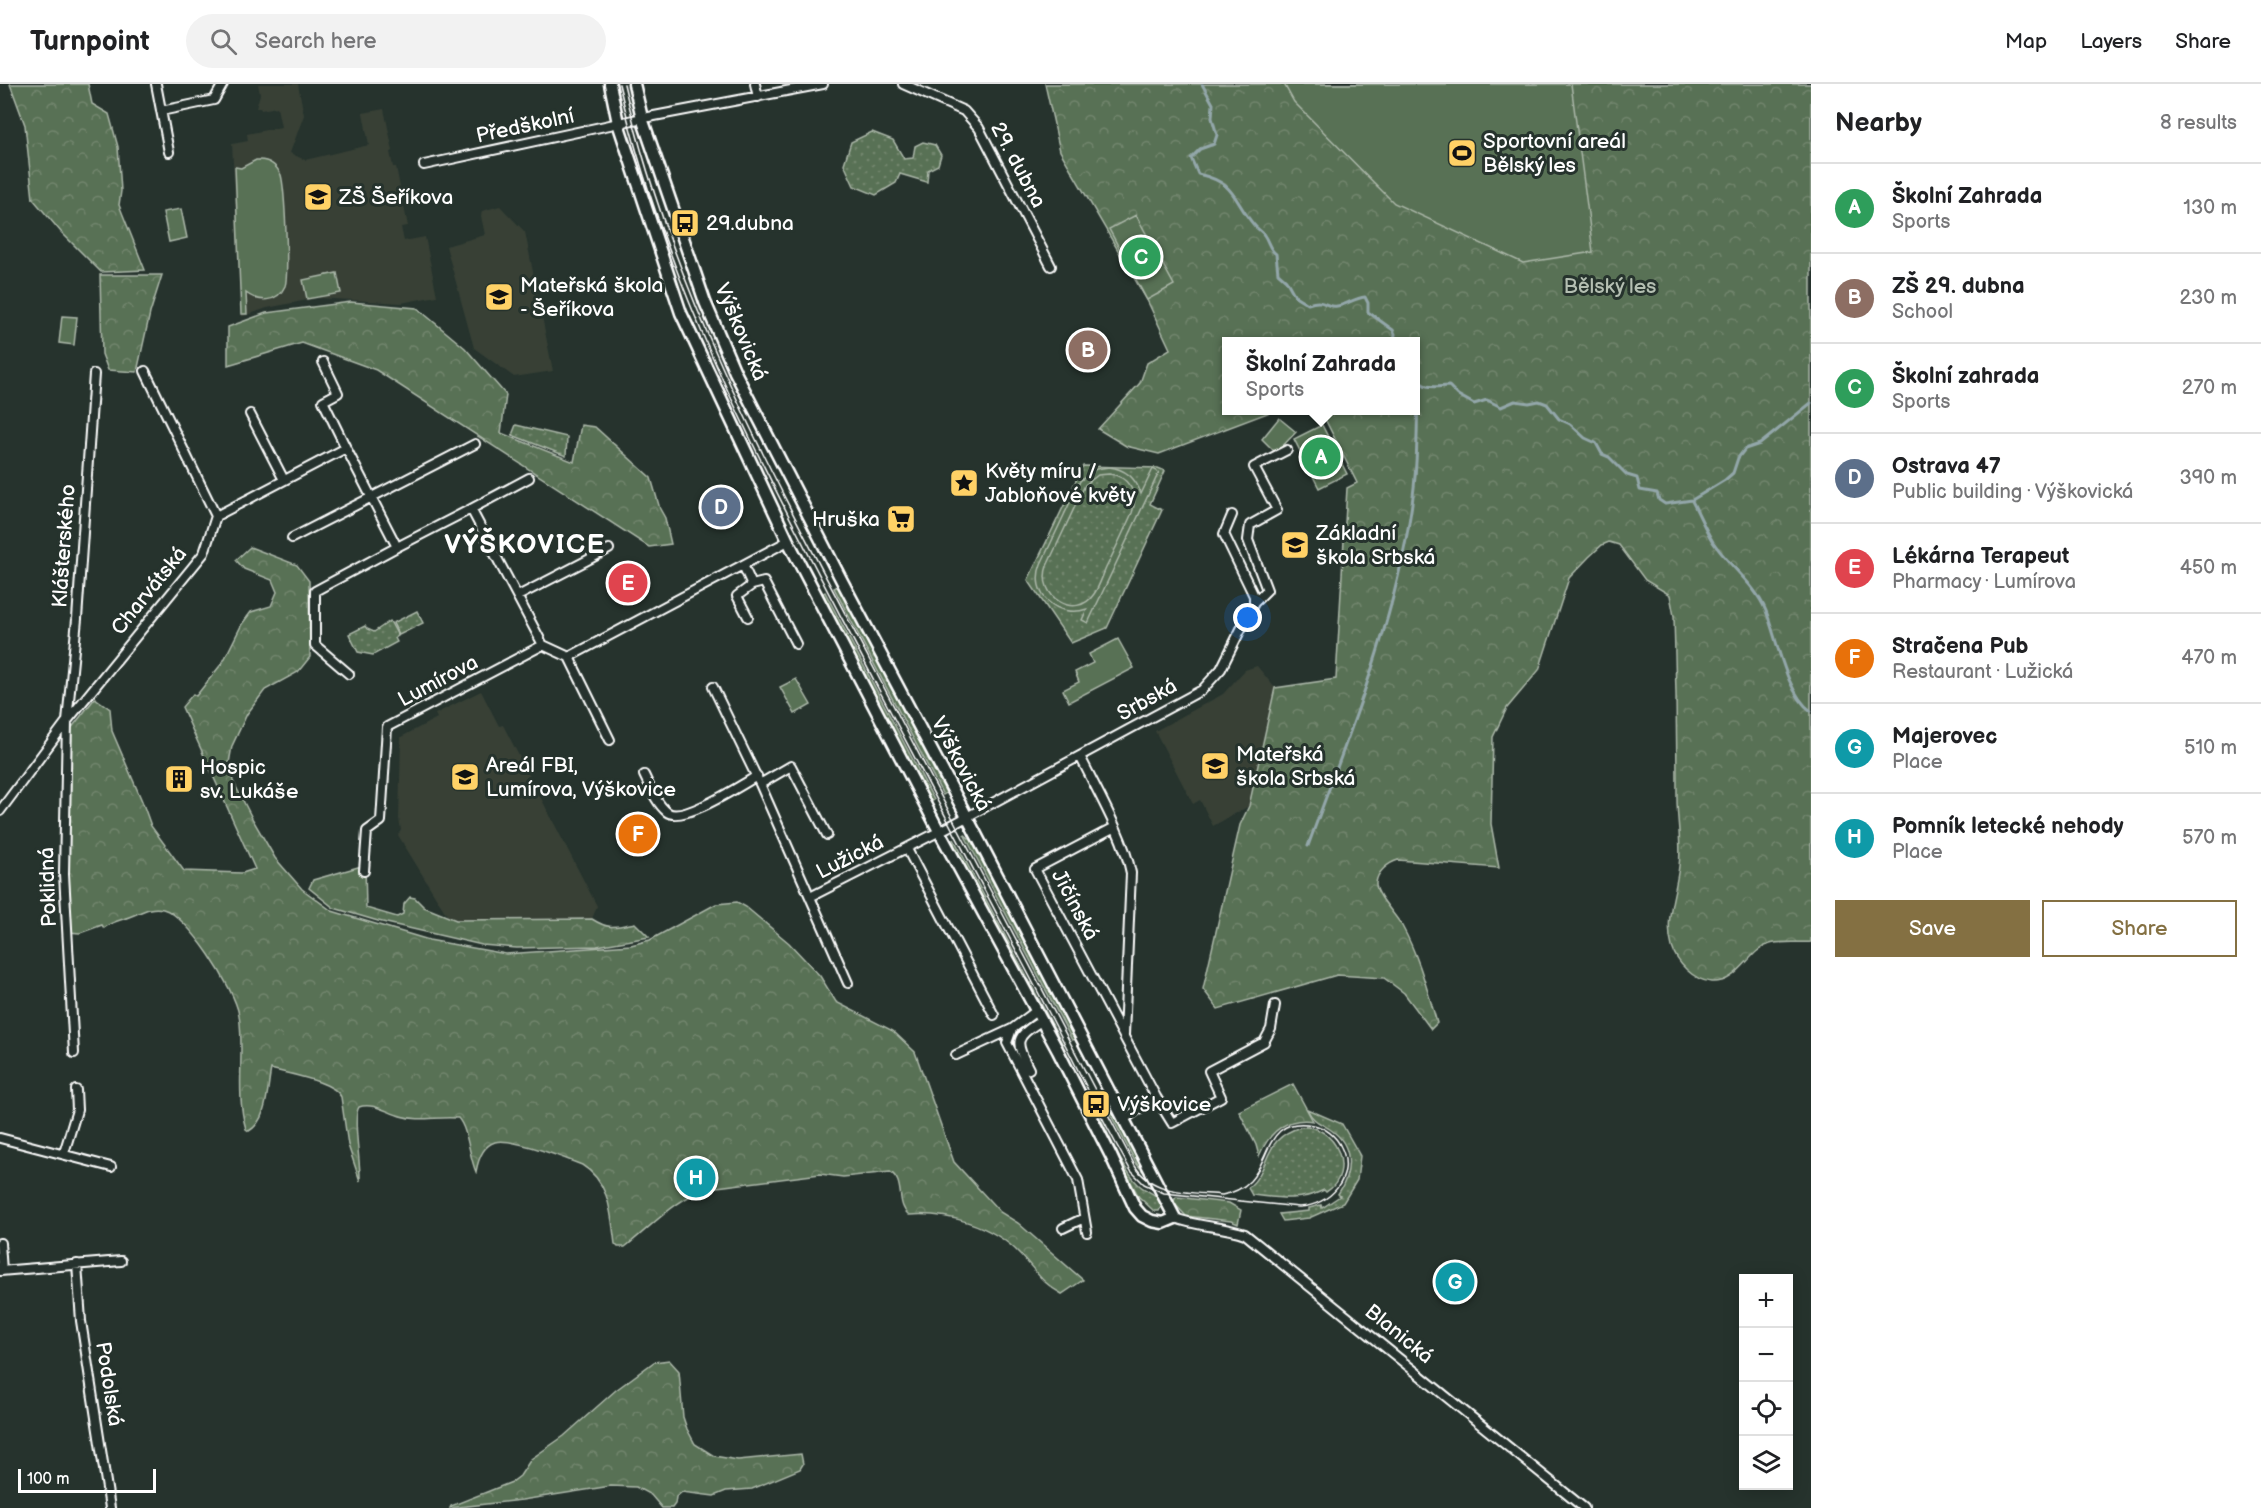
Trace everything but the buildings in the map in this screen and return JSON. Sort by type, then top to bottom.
[{"type":"street","points":[[156,84],[169,152]]},
{"type":"street","points":[[161,111],[214,100],[223,84]]},
{"type":"street","points":[[610,84],[618,123],[681,313],[788,541],[1036,1011],[1107,1148],[1135,1208],[1152,1221],[1163,1222],[1175,1218]]},
{"type":"street","name":"Výškovická","points":[[634,84],[638,119],[705,302],[735,372],[1175,1218]]},
{"type":"street","points":[[755,84],[758,97]]},
{"type":"street","points":[[638,119],[823,84]]},
{"type":"street","name":"29. dubna","points":[[903,84],[964,111],[979,128],[1051,266]]},
{"type":"street","name":"Předškolní","points":[[424,165],[638,119]]},
{"type":"street","points":[[323,362],[338,393],[323,402],[397,547]]},
{"type":"street","points":[[145,371],[216,516],[346,448]]},
{"type":"street","name":"Klášterského","points":[[67,721],[77,618],[94,374]]},
{"type":"street","points":[[250,414],[284,480]]},
{"type":"street","points":[[292,538],[475,444]]},
{"type":"street","name":"Srbská","points":[[952,825],[1202,690],[1221,669],[1254,603],[1267,590],[1248,540],[1250,525],[1277,510],[1254,467],[1287,450]]},
{"type":"street","points":[[349,674],[315,645],[315,591],[529,478]]},
{"type":"street","points":[[471,508],[543,645],[569,657],[610,740]]},
{"type":"street","points":[[1232,514],[1224,534],[1254,596],[1254,603]]},
{"type":"street","name":"Charvátská","points":[[0,811],[67,721],[204,553],[216,516]]},
{"type":"street","points":[[569,657],[788,541]]},
{"type":"street","points":[[518,596],[609,549]]},
{"type":"street","points":[[743,565],[752,585]]},
{"type":"street","points":[[748,617],[737,596],[752,585],[764,582],[796,644]]},
{"type":"street","name":"Lumírova","points":[[364,871],[367,831],[381,820],[387,728],[543,645]]},
{"type":"street","name":"Lužická","points":[[713,687],[757,776],[810,897],[952,825]]},
{"type":"street","name":"Poklidná","points":[[67,721],[64,874],[74,1053]]},
{"type":"street","name":"Jičínská","points":[[1080,756],[1115,827],[1129,861],[1131,873],[1124,1037]]},
{"type":"street","name":"Lužická","points":[[760,784],[791,766],[827,835]]},
{"type":"street","points":[[644,776],[658,801],[668,813],[677,815],[702,806],[757,776]]},
{"type":"street","name":"Jičínská","points":[[1115,827],[1035,869],[1172,1123],[1221,1097],[1209,1071],[1264,1042],[1271,1029],[1275,1005]]},
{"type":"street","points":[[907,849],[994,1015]]},
{"type":"street","points":[[810,897],[848,983]]},
{"type":"street","points":[[956,1055],[1012,1029],[1036,1011]]},
{"type":"street","points":[[1029,1069],[1018,1047],[1019,1038],[1023,1032],[1041,1021]]},
{"type":"street","points":[[1012,1029],[1007,1043],[1078,1180],[1087,1232]]},
{"type":"street","points":[[64,1154],[76,1110],[76,1090]]},
{"type":"street","points":[[1123,1120],[1156,1097]]},
{"type":"street","points":[[0,1138],[111,1167]]},
{"type":"street","points":[[1063,1228],[1084,1218]]},
{"type":"street","name":"Blanická","points":[[1175,1218],[1190,1224],[1230,1228],[1245,1234],[1584,1508]]},
{"type":"street","points":[[0,1243],[1,1271],[121,1261]]},
{"type":"street","name":"Podolská","points":[[77,1264],[81,1321],[110,1508]]},
{"type":"shaded area","name":"ZŠ Šeříkova","points":[[258,84],[298,84],[304,115],[290,153],[305,160],[369,145],[363,113],[384,109],[393,151],[390,152],[393,167],[396,167],[408,226],[401,227],[404,241],[425,237],[437,296],[401,303],[318,298],[267,308],[241,317],[232,144],[248,141],[247,134],[281,127],[277,107],[261,110],[256,108],[260,94]]},
{"type":"shaded area","name":"Mateřská škola - Šeříkova","points":[[500,206],[525,232],[553,371],[514,377],[474,348],[446,246],[485,235],[482,211]]},
{"type":"shaded area","name":"Mateřská škola Srbská","points":[[1257,666],[1275,688],[1249,806],[1213,826],[1200,800],[1193,804],[1155,731],[1223,694],[1245,670]]},
{"type":"shaded area","name":"Areál FBI, Lumírova, Výškovice","points":[[481,691],[499,726],[503,725],[597,906],[592,919],[456,920],[448,917],[398,835],[401,830],[399,819],[401,737],[437,718],[435,714]]},
{"type":"green space","points":[[10,84],[88,84],[92,104],[109,114],[118,147],[121,191],[119,205],[145,270],[101,272],[61,232],[33,199],[25,125]]},
{"type":"green space","name":"Bělský les","points":[[1045,84],[1811,84],[1811,942],[1779,943],[1762,947],[1729,978],[1711,982],[1692,974],[1674,953],[1669,926],[1680,850],[1677,806],[1674,616],[1670,595],[1645,580],[1619,545],[1609,542],[1602,545],[1569,578],[1539,670],[1507,708],[1493,737],[1491,824],[1499,868],[1398,860],[1390,863],[1378,875],[1377,888],[1382,899],[1402,926],[1413,949],[1437,1023],[1431,1029],[1404,993],[1384,978],[1337,975],[1218,1009],[1203,989],[1240,825],[1249,806],[1275,688],[1336,679],[1347,488],[1357,483],[1323,415],[1420,415],[1420,337],[1222,337],[1222,415],[1262,415],[1159,454],[1126,446],[1098,429],[1140,383],[1147,363],[1170,349],[1147,300],[1060,151]]},
{"type":"green space","name":"Sportovní areál Bělský les","points":[[1284,84],[1571,84],[1593,252],[1523,263],[1394,203],[1294,102]]},
{"type":"green space","points":[[872,132],[893,140],[904,159],[913,158],[915,146],[923,142],[935,145],[941,155],[938,165],[928,170],[927,182],[900,174],[896,183],[876,195],[854,186],[844,164],[851,142]]},
{"type":"green space","points":[[256,160],[271,163],[281,175],[286,232],[286,279],[282,292],[267,300],[246,293],[247,314],[241,314],[235,167],[241,168]]},
{"type":"green space","points":[[181,209],[187,238],[169,242],[163,212]]},
{"type":"green space","points":[[1136,215],[1174,285],[1147,300],[1109,229]]},
{"type":"green space","points":[[337,273],[341,293],[307,299],[303,280]]},
{"type":"green space","points":[[100,275],[162,275],[150,313],[137,372],[108,370],[102,354]]},
{"type":"green space","points":[[351,302],[417,308],[465,348],[506,395],[501,433],[574,462],[581,425],[595,427],[651,478],[671,544],[649,547],[376,370],[302,343],[228,365],[228,327],[266,313]]},
{"type":"green space","points":[[62,316],[77,317],[74,345],[59,343]]},
{"type":"green space","points":[[1279,418],[1296,432],[1276,453],[1262,439]]},
{"type":"green space","points":[[516,425],[567,437],[566,456],[512,435]]},
{"type":"green space","points":[[1322,425],[1347,474],[1319,488],[1294,439]]},
{"type":"green space","points":[[1083,466],[1158,468],[1165,471],[1150,504],[1162,510],[1107,628],[1071,643],[1028,580]]},
{"type":"green space","points":[[1109,467],[1125,472],[1136,483],[1141,494],[1153,469],[1159,472],[1088,623],[1082,620],[1087,609],[1065,610],[1048,602],[1042,594],[1038,575],[1080,481],[1096,469]],"holes":[[[1098,475],[1116,475],[1131,487],[1134,499],[1132,513],[1094,594],[1086,602],[1078,605],[1060,602],[1052,596],[1047,587],[1045,577],[1047,566],[1085,485]]]},
{"type":"green space","points":[[250,547],[297,565],[309,581],[310,657],[298,672],[265,690],[247,714],[232,746],[229,763],[233,781],[275,858],[302,889],[332,911],[429,940],[506,954],[631,945],[650,940],[716,904],[737,902],[789,943],[820,976],[836,1002],[893,1031],[915,1052],[954,1162],[1000,1212],[1018,1223],[1083,1280],[1062,1294],[1043,1280],[1019,1253],[996,1235],[953,1218],[909,1215],[902,1205],[898,1181],[890,1172],[843,1177],[820,1174],[709,1188],[686,1198],[625,1247],[618,1247],[615,1244],[608,1200],[598,1180],[591,1172],[582,1165],[551,1153],[503,1141],[495,1142],[484,1150],[479,1158],[476,1172],[464,1129],[458,1118],[415,1119],[374,1107],[359,1107],[356,1120],[360,1181],[348,1145],[341,1097],[337,1091],[320,1082],[271,1069],[263,1112],[255,1126],[249,1131],[246,1129],[241,1101],[239,1015],[229,988],[209,954],[185,924],[163,909],[145,910],[113,922],[104,928],[102,925],[80,933],[68,932],[63,864],[70,730],[95,698],[110,709],[112,731],[151,826],[184,871],[242,873],[255,869],[182,707],[193,694],[196,696],[223,662],[242,624],[251,612],[271,606],[277,592],[272,580],[244,569],[236,560]]},
{"type":"green space","points":[[838,586],[946,793],[943,795],[834,588]]},
{"type":"green space","points":[[825,592],[934,800],[931,802],[822,594]]},
{"type":"green space","points":[[417,611],[423,623],[399,635],[393,623]]},
{"type":"green space","points":[[390,621],[398,636],[395,638],[397,642],[373,655],[358,652],[349,634],[365,626],[374,632]]},
{"type":"green space","points":[[1118,639],[1134,668],[1069,702],[1063,690],[1079,682],[1075,672],[1093,663],[1089,654]]},
{"type":"green space","points":[[796,679],[811,705],[795,714],[780,687]]},
{"type":"green space","points":[[964,834],[971,840],[1075,1039],[1072,1040]]},
{"type":"green space","points":[[954,839],[1063,1045],[1060,1047],[954,846]]},
{"type":"green space","points":[[365,865],[366,908],[397,917],[403,914],[404,904],[410,897],[415,898],[424,907],[456,920],[592,919],[613,927],[635,923],[649,937],[597,946],[517,948],[482,945],[378,921],[334,908],[309,888],[313,880]]},
{"type":"green space","points":[[1293,1084],[1313,1121],[1303,1120],[1280,1128],[1268,1140],[1259,1156],[1239,1111]]},
{"type":"green space","points":[[1109,1102],[1147,1176],[1136,1163],[1105,1104]]},
{"type":"green space","points":[[1096,1109],[1132,1177],[1160,1201],[1162,1205],[1159,1211],[1154,1211],[1139,1197],[1093,1111]]},
{"type":"green space","points":[[1307,1109],[1342,1124],[1360,1156],[1357,1180],[1343,1203],[1309,1218],[1283,1221],[1279,1214],[1309,1211],[1309,1208],[1321,1205],[1322,1208],[1340,1196],[1338,1194],[1348,1171],[1348,1154],[1341,1139],[1316,1121]]},
{"type":"green space","points":[[1301,1127],[1313,1128],[1324,1133],[1338,1151],[1341,1162],[1340,1173],[1335,1184],[1326,1192],[1324,1190],[1298,1198],[1252,1195],[1248,1188],[1256,1180],[1273,1146],[1279,1138]]},
{"type":"green space","points":[[1176,1197],[1229,1203],[1241,1210],[1238,1224],[1231,1221],[1186,1216],[1173,1202]]},
{"type":"green space","points":[[669,1360],[679,1371],[683,1417],[695,1444],[714,1456],[738,1460],[801,1454],[803,1464],[800,1469],[752,1489],[726,1491],[714,1496],[682,1492],[676,1497],[672,1508],[662,1508],[651,1495],[636,1487],[611,1486],[522,1500],[450,1508],[512,1482],[520,1476],[531,1459],[564,1436],[616,1390],[654,1362]]},
{"type":"waterway","points":[[1202,84],[1213,104],[1212,118],[1217,135],[1214,144],[1200,149],[1191,158],[1198,174],[1220,182],[1232,193],[1276,254],[1278,273],[1286,280],[1295,296],[1308,304],[1318,302],[1330,306],[1365,297],[1368,312],[1393,330],[1395,337]]},
{"type":"waterway","points":[[1420,382],[1426,386],[1449,386],[1458,395],[1474,404],[1487,400],[1501,407],[1515,401],[1529,403],[1539,401],[1547,404],[1559,419],[1596,443],[1602,454],[1609,457],[1627,475],[1637,478],[1640,490],[1657,493],[1659,500],[1665,504],[1692,500],[1725,480],[1733,473],[1738,458],[1745,449],[1760,444],[1811,403]]},
{"type":"waterway","points":[[1308,846],[1354,722],[1393,596],[1413,494],[1417,415]]},
{"type":"waterway","points":[[1692,501],[1713,542],[1761,601],[1789,679],[1802,703],[1811,711]]},
{"type":"tram line","points":[[619,84],[641,165],[667,243],[696,320],[729,394],[899,729],[1131,1171],[1144,1184],[1164,1193],[1299,1207],[1321,1201],[1337,1188],[1345,1169],[1345,1158],[1339,1143],[1333,1136],[1326,1130],[1313,1125],[1298,1124],[1286,1127],[1278,1133],[1250,1181],[1234,1192],[1222,1195],[1162,1187],[1152,1182],[1135,1166],[761,450],[697,308],[668,234],[644,160],[624,84]]},
{"type":"place","name":"Sportovní areál Bělský les","points":[[1462,153]]},
{"type":"place","name":"ZŠ Šeříkova","points":[[318,197]]},
{"type":"place","name":"29.dubna","points":[[685,223]]},
{"type":"place","name":"Školní zahrada","points":[[1141,257]]},
{"type":"place","name":"Mateřská škola - Šeříkova","points":[[499,297]]},
{"type":"place","name":"ZŠ 29. dubna","points":[[1088,350]]},
{"type":"place","name":"Školní Zahrada","points":[[1321,457]]},
{"type":"place","name":"Květy míru / Jabloňové květy","points":[[964,483]]},
{"type":"place","name":"Ostrava 47","points":[[721,507]]},
{"type":"place","name":"Hruška","points":[[901,519]]},
{"type":"place","name":"Základní škola Srbská","points":[[1295,545]]},
{"type":"place","name":"Lékárna Terapeut","points":[[628,583]]},
{"type":"place","name":"Mateřská škola Srbská","points":[[1215,766]]},
{"type":"place","name":"Areál FBI, Lumírova, Výškovice","points":[[465,777]]},
{"type":"place","name":"Hospic sv. Lukáše","points":[[179,779]]},
{"type":"place","name":"Stračena Pub","points":[[638,834]]},
{"type":"place","name":"Výškovice","points":[[1096,1104]]},
{"type":"place","name":"Pomník letecké nehody","points":[[696,1178]]},
{"type":"place","name":"Majerovec","points":[[1455,1282]]},
{"type":"district","name":"VÝŠKOVICE","points":[[525,545]]}]
